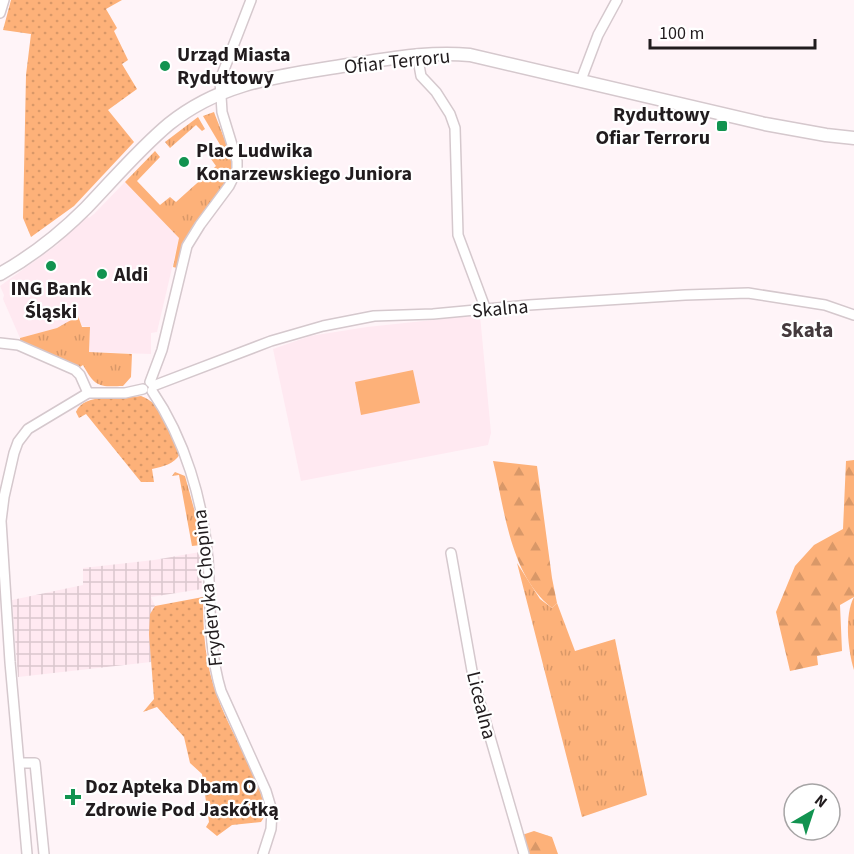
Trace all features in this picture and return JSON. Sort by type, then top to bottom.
[{"type":"street","points":[[0,13],[4,0]]},
{"type":"street","points":[[150,387],[162,350],[188,246],[200,225],[229,186],[237,170],[237,161],[222,112],[221,74],[251,0]]},
{"type":"street","points":[[580,80],[598,35],[617,0]]},
{"type":"street","points":[[417,54],[421,76],[446,107],[454,128],[458,236],[486,310]]},
{"type":"street","name":"Ofiar Terroru","points":[[0,274],[52,239],[170,124],[206,100],[220,94],[250,83],[293,73],[417,54],[470,55],[765,124],[854,138]]},
{"type":"street","name":"Skalna","points":[[88,393],[125,393],[150,387],[252,347],[323,326],[374,316],[748,292],[825,305],[854,315]]},
{"type":"street","points":[[0,343],[18,345],[75,370],[80,375],[88,393],[35,423],[23,434],[14,453],[4,497],[1,521],[3,564],[27,854]]},
{"type":"street","name":"Fryderyka Chopina","points":[[150,387],[175,429],[202,516],[208,558],[212,657],[216,674],[221,691],[266,791],[272,811],[271,830],[263,854]]},
{"type":"street","name":"Licealna","points":[[451,553],[474,682],[524,854]]},
{"type":"street","points":[[20,763],[35,763],[44,854]]},
{"type":"shaded area","points":[[125,182],[179,238],[157,332],[151,333],[151,354],[89,352],[90,327],[82,326],[78,317],[57,328],[20,338],[3,299],[4,295],[0,286],[57,245],[85,215],[89,218],[94,214]]},
{"type":"shaded area","points":[[480,315],[491,433],[488,445],[301,481],[273,349],[310,336],[367,327]]},
{"type":"shaded area","points":[[200,552],[202,589],[151,597],[155,606],[150,615],[151,662],[18,677],[12,600],[83,585],[83,568]]},
{"type":"green space","points":[[11,0],[122,0],[106,9],[117,28],[114,31],[128,60],[122,64],[137,89],[108,110],[134,142],[74,206],[31,237],[23,218],[26,75],[31,34],[3,30]]},
{"type":"green space","points":[[214,112],[228,149],[232,170],[226,185],[188,236],[177,268],[173,267],[179,238],[125,182],[155,151],[160,157],[137,181],[160,205],[170,197],[176,202],[216,166],[211,159],[222,148],[203,116]]},
{"type":"green space","points":[[198,117],[205,129],[202,131],[196,125],[170,148],[165,142]]},
{"type":"green space","points":[[78,316],[82,327],[90,327],[89,352],[132,354],[131,377],[123,386],[98,384],[83,365],[80,367],[20,342],[20,338],[57,328]]},
{"type":"green space","points":[[413,370],[420,403],[361,415],[355,382]]},
{"type":"green space","points":[[141,396],[156,405],[161,412],[180,454],[171,463],[152,469],[154,482],[141,482],[86,414],[79,418],[76,412],[87,401],[95,399]]},
{"type":"green space","points":[[854,460],[854,597],[840,605],[842,651],[817,656],[818,665],[790,671],[776,612],[795,566],[814,545],[843,529],[846,461]]},
{"type":"green space","points":[[493,461],[537,466],[557,603],[552,608],[538,594],[518,560],[511,541]]},
{"type":"green space","points":[[175,472],[185,476],[201,545],[192,546],[179,475],[172,476]]},
{"type":"green space","points":[[517,563],[540,599],[552,608],[557,603],[575,651],[615,639],[647,795],[582,817]]},
{"type":"green space","points":[[203,597],[210,673],[224,712],[258,784],[266,814],[261,822],[232,825],[217,836],[206,827],[209,822],[202,774],[190,763],[184,737],[157,707],[143,712],[154,699],[149,634],[150,614],[155,606]]},
{"type":"green space","points":[[854,597],[854,670],[850,653],[848,623]]},
{"type":"green space","points":[[534,831],[552,837],[558,854],[528,854],[522,835]]},
{"type":"place","name":"Urząd Miasta Rydułtowy","points":[[165,66]]},
{"type":"place","name":"Rydułtowy Ofiar Terroru","points":[[722,126]]},
{"type":"place","name":"Plac Ludwika Konarzewskiego Juniora","points":[[184,162]]},
{"type":"place","name":"ING Bank Śląski","points":[[51,266]]},
{"type":"place","name":"Aldi","points":[[102,274]]},
{"type":"place","name":"Doz Apteka Dbam O Zdrowie Pod Jaskółką","points":[[73,797]]},
{"type":"district","name":"Skała","points":[[807,330]]}]
